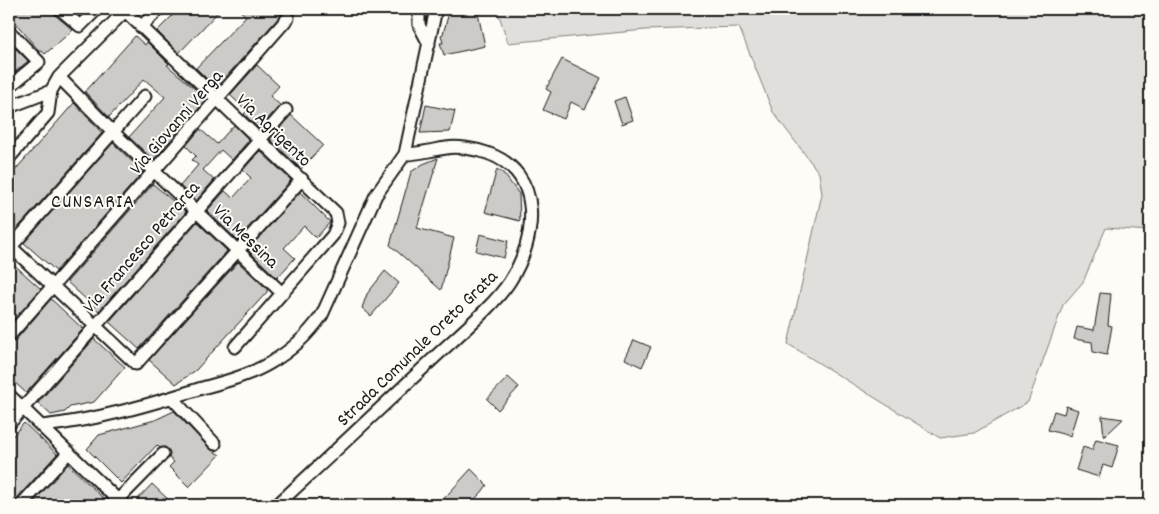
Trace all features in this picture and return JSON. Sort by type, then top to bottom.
[{"type":"street","points":[[60,9],[80,26],[97,9]]},
{"type":"street","points":[[9,158],[48,113],[51,90],[59,77],[125,9]]},
{"type":"street","name":"Via Agrigento","points":[[125,9],[336,213],[338,223],[333,235],[282,293]]},
{"type":"street","points":[[142,27],[159,9]]},
{"type":"street","points":[[419,9],[419,25],[429,44]]},
{"type":"street","points":[[42,426],[79,422],[172,398],[268,364],[296,346],[322,315],[376,195],[405,154],[436,9]]},
{"type":"street","name":"Via Giovanni Verga","points":[[9,336],[288,18]]},
{"type":"street","points":[[9,31],[39,62],[9,87]]},
{"type":"street","name":"Via Messina","points":[[59,77],[113,132],[282,293]]},
{"type":"street","points":[[9,107],[51,90]]},
{"type":"street","points":[[145,96],[9,247],[136,364],[302,179]]},
{"type":"street","name":"Via Francesco Petrarca","points":[[9,424],[195,210],[286,110]]},
{"type":"street","name":"Strada Comunale Oreto Grata","points":[[277,505],[477,318],[510,282],[526,249],[531,222],[530,208],[527,193],[514,169],[488,154],[464,148],[448,147],[418,154],[405,154]]},
{"type":"street","points":[[235,347],[282,293]]},
{"type":"street","points":[[9,395],[69,452],[118,503],[163,454]]},
{"type":"street","points":[[172,398],[214,444]]},
{"type":"street","points":[[21,505],[69,452]]},
{"type":"shaded area","points":[[497,9],[1150,9],[1150,231],[1106,228],[1083,282],[1063,305],[1028,402],[974,433],[940,438],[788,344],[822,194],[819,173],[773,112],[739,27],[645,30],[508,43]]},
{"type":"building","points":[[9,9],[53,9],[55,15],[73,30],[45,54],[42,51],[40,52],[9,15]]},
{"type":"building","points":[[71,9],[87,9],[80,16]]},
{"type":"building","points":[[179,9],[221,9],[179,53],[157,31]]},
{"type":"building","points":[[238,9],[274,9],[281,15],[216,88],[196,68],[246,16]]},
{"type":"building","points":[[450,9],[477,9],[485,46],[444,55],[440,43],[443,43],[441,35],[443,34]]},
{"type":"building","points":[[135,36],[145,45],[147,42],[169,64],[167,65],[207,99],[153,160],[129,137],[165,97],[144,79],[109,117],[85,92]]},
{"type":"building","points":[[13,46],[28,61],[9,77],[9,51]]},
{"type":"building","points":[[562,59],[601,78],[585,109],[571,102],[564,119],[543,110],[551,92],[546,89]]},
{"type":"building","points":[[257,65],[279,86],[270,96],[280,105],[259,129],[244,114],[247,111],[230,95]]},
{"type":"building","points":[[625,97],[633,120],[622,124],[614,101]]},
{"type":"building","points":[[74,103],[102,133],[14,232],[9,227],[9,177]]},
{"type":"building","points":[[426,105],[455,111],[450,132],[420,133]]},
{"type":"building","points":[[291,115],[323,145],[301,169],[270,139]]},
{"type":"building","points":[[234,125],[249,140],[232,160],[221,150],[203,170],[214,180],[196,201],[180,186],[198,165],[192,160],[196,156],[186,146],[200,129],[217,144]]},
{"type":"building","points":[[113,143],[143,172],[56,271],[24,243]]},
{"type":"building","points":[[260,151],[291,180],[237,240],[207,211],[225,191],[233,198],[251,178],[243,170]]},
{"type":"building","points":[[438,158],[417,228],[454,238],[441,290],[390,245],[411,172],[423,164]]},
{"type":"building","points":[[497,169],[504,174],[519,194],[520,221],[485,212]]},
{"type":"building","points":[[153,184],[186,212],[99,311],[67,282]]},
{"type":"building","points":[[300,192],[330,222],[316,238],[304,226],[284,248],[295,258],[277,278],[248,250]]},
{"type":"building","points":[[197,222],[227,251],[139,349],[109,322]]},
{"type":"building","points":[[480,234],[508,241],[504,258],[476,251]]},
{"type":"building","points":[[9,260],[41,289],[9,325]]},
{"type":"building","points":[[238,262],[267,289],[267,292],[196,370],[176,384],[149,360]]},
{"type":"building","points":[[385,271],[399,283],[371,316],[362,308],[367,294]]},
{"type":"building","points":[[1100,293],[1111,294],[1108,325],[1112,326],[1107,355],[1093,352],[1092,342],[1074,339],[1077,327],[1094,330]]},
{"type":"building","points":[[51,299],[83,329],[26,393],[9,377],[9,343],[15,341]]},
{"type":"building","points":[[94,339],[125,367],[94,402],[70,407],[65,412],[51,415],[38,403]]},
{"type":"building","points":[[634,340],[651,347],[642,367],[625,359]]},
{"type":"building","points":[[508,377],[519,387],[498,410],[487,399]]},
{"type":"building","points":[[1066,406],[1078,410],[1070,436],[1048,430],[1054,411],[1064,414]]},
{"type":"building","points":[[174,411],[210,449],[220,455],[189,487],[169,467],[174,462],[169,458],[170,452],[165,447],[160,448],[157,445],[121,483],[87,449],[99,435],[155,420]]},
{"type":"building","points":[[1102,416],[1123,419],[1104,437]]},
{"type":"building","points":[[24,423],[57,454],[15,500],[14,505],[9,505],[9,440]]},
{"type":"building","points":[[1096,439],[1119,445],[1112,468],[1103,465],[1099,477],[1076,470],[1083,447],[1092,450]]},
{"type":"building","points":[[68,464],[103,498],[96,505],[31,505]]},
{"type":"building","points":[[471,469],[487,485],[482,492],[469,505],[438,505]]},
{"type":"building","points":[[152,484],[174,505],[132,505]]},
{"type":"district","name":"CUNSARIA","points":[[93,200]]}]
